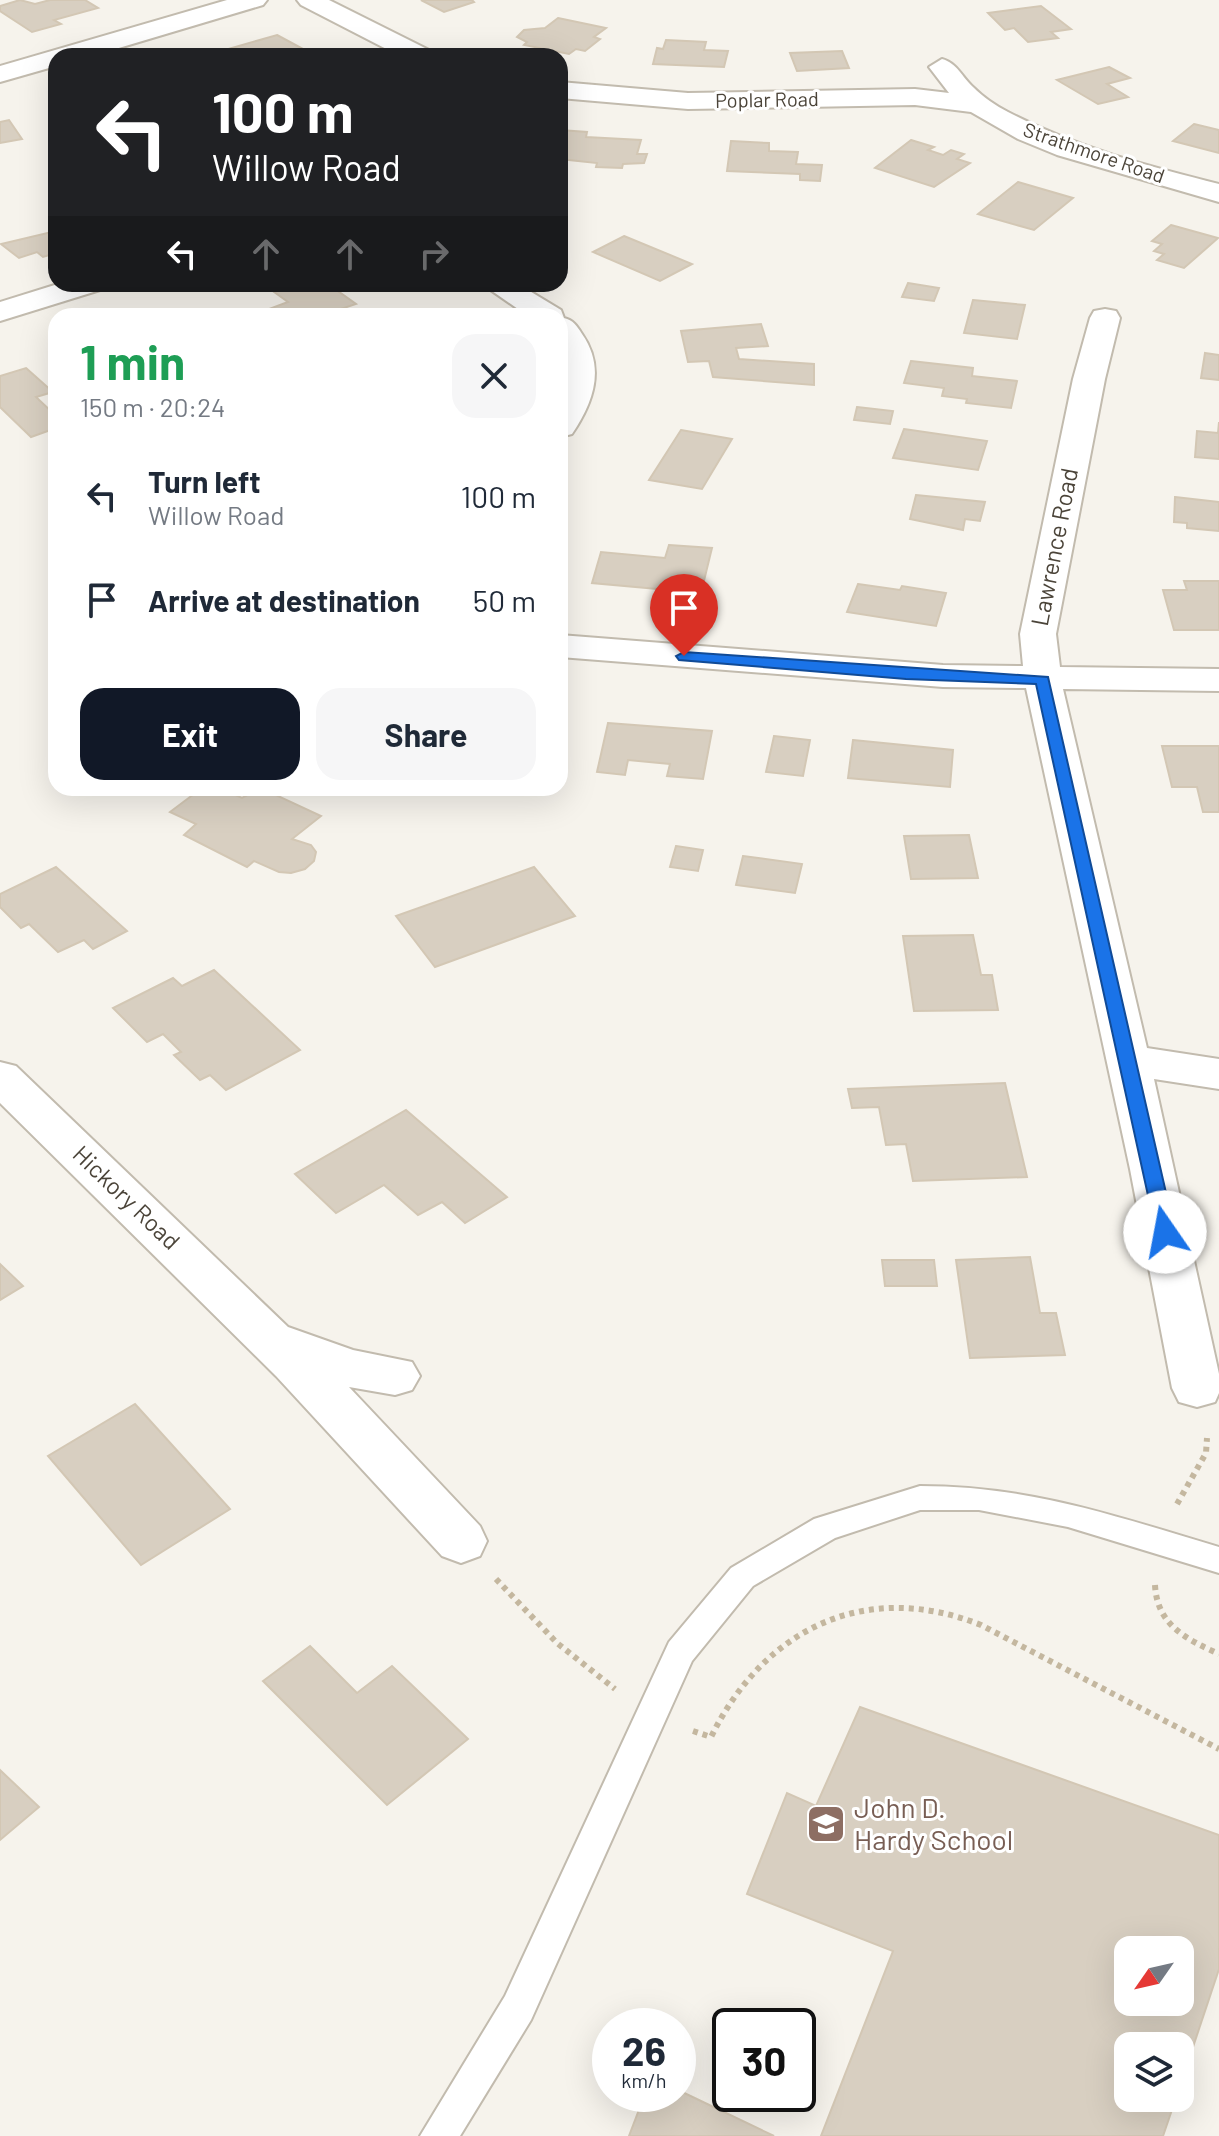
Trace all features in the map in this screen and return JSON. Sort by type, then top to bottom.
[{"type":"street","points":[[91,48],[254,0]]},
{"type":"street","points":[[310,0],[404,48]]},
{"type":"street","points":[[0,74],[48,60]]},
{"type":"street","name":"Strathmore Road","points":[[942,67],[955,87],[974,104],[1001,120],[1074,151],[1219,193]]},
{"type":"street","name":"Poplar Road","points":[[568,91],[688,101],[915,97],[974,104]]},
{"type":"street","points":[[0,312],[64,292]]},
{"type":"street","points":[[510,292],[537,308]]},
{"type":"street","name":"Lawrence Road","points":[[1105,318],[1089,379],[1038,634],[1043,680],[1197,1388]]},
{"type":"street","points":[[568,336],[575,344],[582,372],[576,399],[568,413]]},
{"type":"street","points":[[568,647],[906,674],[1043,680],[1219,680]]},
{"type":"street","points":[[1128,1060],[1219,1074]]},
{"type":"street","name":"Hickory Road","points":[[0,1077],[252,1319],[378,1446],[461,1541]]},
{"type":"street","name":"Hickory Road","points":[[252,1319],[274,1336],[321,1361],[395,1376]]},
{"type":"lane","points":[[439,2136],[518,2008],[680,1652],[742,1577],[825,1528],[920,1498],[979,1498],[1068,1514],[1219,1560]]},
{"type":"path","points":[[461,1541],[557,1643],[651,1716],[711,1737],[722,1712],[760,1663],[791,1638],[827,1619],[880,1609],[931,1610],[988,1629],[1219,1749]]},
{"type":"building","points":[[20,0],[35,4],[50,0],[85,0],[98,8],[54,20],[61,24],[32,32],[0,11],[0,6]]},
{"type":"building","points":[[421,0],[472,0],[474,2],[444,12]]},
{"type":"building","points":[[1041,6],[1071,29],[1051,32],[1058,38],[1028,42],[1014,28],[1005,30],[988,13]]},
{"type":"building","points":[[558,18],[606,28],[594,37],[600,39],[585,51],[576,49],[569,54],[568,48],[524,45],[527,42],[517,37],[524,30],[545,28]]},
{"type":"building","points":[[277,35],[301,48],[232,48]]},
{"type":"building","points":[[666,40],[706,42],[704,50],[728,51],[724,67],[653,64],[657,48],[663,49]]},
{"type":"building","points":[[842,51],[849,68],[797,71],[790,53]]},
{"type":"building","points":[[1109,67],[1130,78],[1107,84],[1128,97],[1098,104],[1057,80]]},
{"type":"building","points":[[9,120],[22,139],[0,143],[0,122]]},
{"type":"building","points":[[1194,124],[1219,130],[1219,153],[1173,141]]},
{"type":"building","points":[[568,131],[587,132],[586,137],[641,140],[637,154],[647,154],[644,163],[623,164],[622,168],[596,167],[597,163],[568,160]]},
{"type":"building","points":[[911,140],[934,147],[928,150],[943,155],[951,150],[964,154],[957,159],[970,163],[934,187],[875,168]]},
{"type":"building","points":[[731,141],[769,143],[769,151],[798,152],[796,164],[822,165],[820,181],[800,180],[800,174],[727,171]]},
{"type":"building","points":[[1018,182],[1073,198],[1034,230],[978,214]]},
{"type":"building","points":[[1171,225],[1218,238],[1184,268],[1157,260],[1164,254],[1154,251],[1162,244],[1152,241]]},
{"type":"building","points":[[48,233],[48,255],[43,257],[37,252],[19,258],[1,244]]},
{"type":"building","points":[[624,236],[692,264],[660,281],[593,252]]},
{"type":"building","points":[[908,283],[939,288],[934,301],[902,297]]},
{"type":"building","points":[[274,292],[339,292],[356,304],[344,308],[272,308],[288,302]]},
{"type":"building","points":[[973,300],[1025,305],[1017,339],[964,333]]},
{"type":"building","points":[[761,324],[768,346],[736,348],[739,359],[814,364],[814,385],[713,377],[709,361],[688,362],[681,331]]},
{"type":"building","points":[[1205,353],[1219,355],[1219,380],[1201,378]]},
{"type":"building","points":[[911,361],[973,368],[972,376],[1017,381],[1011,408],[966,403],[967,399],[942,396],[944,388],[904,383]]},
{"type":"building","points":[[26,368],[48,388],[48,393],[36,397],[48,408],[48,431],[31,437],[0,407],[0,376]]},
{"type":"building","points":[[857,407],[893,411],[890,424],[854,420]]},
{"type":"building","points":[[1219,422],[1219,459],[1195,457],[1197,431],[1218,433]]},
{"type":"building","points":[[904,429],[987,441],[978,470],[893,458]]},
{"type":"building","points":[[681,430],[732,439],[702,489],[649,480]]},
{"type":"building","points":[[916,495],[985,502],[980,521],[965,519],[963,530],[910,519]]},
{"type":"building","points":[[1175,497],[1219,502],[1219,531],[1187,528],[1187,523],[1174,522]]},
{"type":"building","points":[[669,545],[712,548],[701,593],[592,583],[601,552],[665,558]]},
{"type":"building","points":[[1184,581],[1219,581],[1219,630],[1174,630],[1163,590],[1187,590]]},
{"type":"building","points":[[858,584],[900,590],[902,586],[946,593],[936,626],[847,612]]},
{"type":"building","points":[[608,723],[712,731],[703,779],[667,776],[670,764],[628,760],[625,775],[597,772]]},
{"type":"building","points":[[774,736],[810,740],[803,776],[766,772]]},
{"type":"building","points":[[853,740],[953,750],[950,787],[848,778]]},
{"type":"building","points":[[1162,746],[1219,746],[1219,812],[1203,812],[1197,787],[1172,787]]},
{"type":"building","points":[[191,796],[278,796],[321,816],[292,839],[311,845],[316,852],[314,861],[305,869],[291,873],[279,872],[254,861],[247,867],[184,835],[196,824],[170,812]]},
{"type":"building","points":[[969,835],[978,878],[911,879],[904,836]]},
{"type":"building","points":[[676,846],[703,850],[698,871],[670,867]]},
{"type":"building","points":[[743,856],[802,864],[795,893],[736,885]]},
{"type":"building","points":[[56,867],[127,931],[93,949],[84,940],[58,952],[29,924],[21,928],[0,907],[0,894]]},
{"type":"building","points":[[534,867],[575,916],[435,967],[396,916]]},
{"type":"building","points":[[973,935],[981,975],[992,975],[998,1010],[914,1011],[903,936]]},
{"type":"building","points":[[214,970],[300,1050],[226,1090],[210,1075],[200,1080],[174,1055],[181,1052],[163,1034],[147,1042],[113,1008],[173,978],[182,986]]},
{"type":"building","points":[[1005,1083],[1027,1177],[913,1181],[906,1144],[886,1145],[879,1107],[852,1108],[848,1089]]},
{"type":"building","points":[[406,1110],[507,1197],[465,1223],[442,1202],[418,1215],[384,1185],[336,1213],[295,1174]]},
{"type":"building","points":[[1030,1257],[1040,1313],[1056,1313],[1065,1355],[970,1358],[956,1260]]},
{"type":"building","points":[[882,1260],[934,1260],[937,1286],[885,1286]]},
{"type":"building","points":[[0,1264],[23,1286],[0,1300]]},
{"type":"building","points":[[135,1404],[230,1509],[141,1565],[48,1456]]},
{"type":"building","points":[[310,1646],[357,1693],[392,1666],[468,1739],[387,1805],[263,1681]]},
{"type":"building","points":[[860,1707],[1219,1835],[1219,1969],[1194,2044],[1194,2032],[1114,2032],[1114,2112],[1171,2112],[1163,2136],[821,2136],[893,1951],[747,1894],[787,1793],[816,1806]]},
{"type":"building","points":[[0,1770],[39,1807],[0,1840]]},
{"type":"building","points":[[696,2099],[712,2106],[712,2112],[724,2112],[774,2136],[629,2136],[638,2112],[696,2112]]},
{"type":"place","name":"John D. Hardy School","points":[[826,1824]]},
{"type":"route","points":[[684,656],[906,674],[1043,680],[1165,1232]]}]
